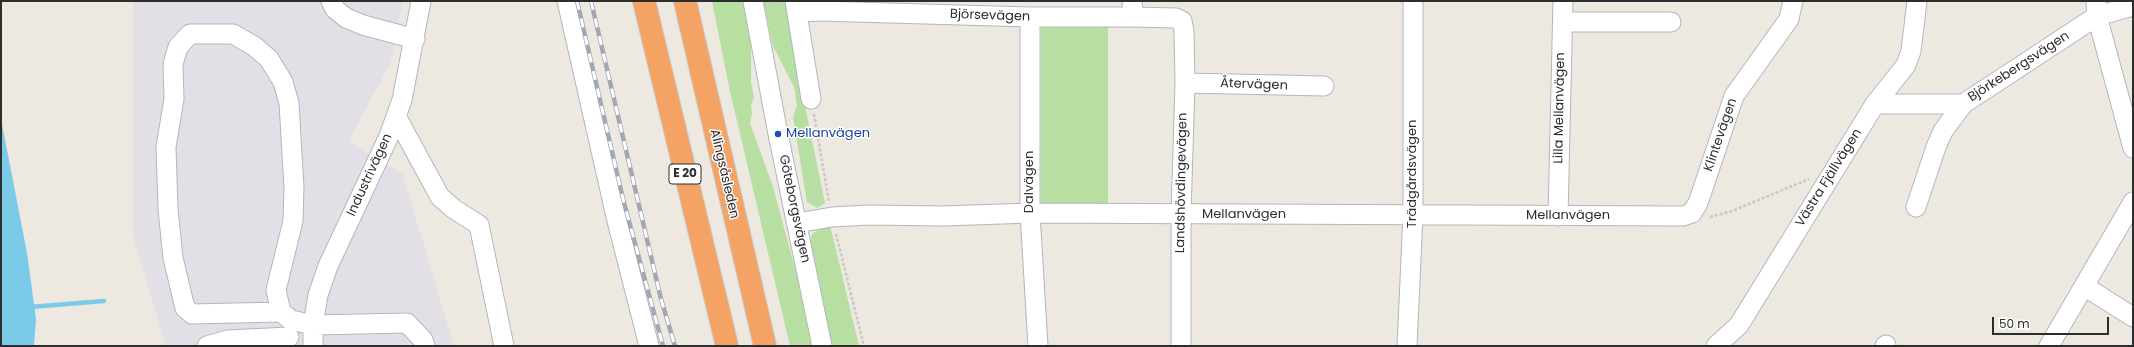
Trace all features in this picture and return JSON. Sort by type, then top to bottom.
[{"type":"highway","name":"E 20","points":[[644,1],[727,346]]},
{"type":"highway","name":"Alingsåsleden","points":[[685,1],[765,346]]},
{"type":"street","points":[[331,1],[335,8],[346,18],[363,25],[415,40]]},
{"type":"street","name":"Industrivägen","points":[[313,346],[313,325],[318,295],[328,266],[389,136],[402,100],[415,40],[421,1]]},
{"type":"street","points":[[567,1],[615,213],[649,346]]},
{"type":"street","name":"Göteborgsvägen","points":[[753,1],[822,346]]},
{"type":"street","name":"Trädgårdsvägen","points":[[1407,346],[1413,215],[1413,1]]},
{"type":"street","name":"Lilla Mellanvägen","points":[[1558,216],[1563,1]]},
{"type":"street","name":"Klintevägen","points":[[1692,213],[1698,203],[1734,96],[1790,19],[1793,1]]},
{"type":"street","name":"Västra Fjällvägen","points":[[1716,346],[1739,325],[1875,104],[1909,58],[1917,1]]},
{"type":"street","name":"Björkebergsvägen","points":[[1875,104],[1963,104],[2096,9],[2133,6]]},
{"type":"street","points":[[796,7],[811,99]]},
{"type":"street","name":"Björsevägen","points":[[796,7],[820,11],[1030,17],[1133,9],[1176,18],[1182,21]]},
{"type":"street","points":[[2096,9],[2133,148]]},
{"type":"street","name":"Dalvägen","points":[[1030,17],[1030,213],[1038,346]]},
{"type":"street","name":"Landshövdingevägen","points":[[1181,346],[1181,215],[1185,83],[1184,31],[1182,21]]},
{"type":"street","points":[[1563,22],[1671,22]]},
{"type":"street","points":[[281,312],[192,314],[185,308],[173,258],[168,209],[166,147],[174,99],[173,64],[178,47],[190,34],[233,34],[254,46],[269,59],[283,82],[289,103],[294,187],[293,221],[276,290],[281,312],[291,320],[313,325],[407,323],[423,340],[425,346]]},
{"type":"street","name":"Återvägen","points":[[1185,83],[1324,86]]},
{"type":"street","points":[[1916,208],[1936,147],[1944,131],[1963,104]]},
{"type":"street","points":[[396,116],[440,197],[454,209],[479,225],[504,346]]},
{"type":"street","points":[[2049,346],[2133,202]]},
{"type":"street","name":"Mellanvägen","points":[[797,224],[832,217],[868,215],[944,216],[1030,213],[1558,216],[1683,216],[1692,213]]},
{"type":"street","points":[[2084,286],[2133,317]]},
{"type":"street","points":[[207,346],[228,340],[289,337]]},
{"type":"path","points":[[1718,216],[1808,178]]},
{"type":"shaded area","points":[[133,1],[403,1],[391,62],[349,140],[403,175],[454,346],[166,346],[133,236]]},
{"type":"green space","points":[[712,1],[743,1],[751,44],[751,82],[754,98],[751,105],[752,114],[750,123],[773,187],[816,346],[790,346],[729,87]]},
{"type":"green space","points":[[763,1],[789,1],[804,101],[825,203],[817,208],[807,202],[793,117],[797,106],[794,87],[773,46]]},
{"type":"green space","points":[[1041,27],[1108,27],[1108,204],[1041,204]]},
{"type":"green space","points":[[830,225],[859,346],[831,346],[810,243],[812,234]]},
{"type":"water","points":[[1,119],[27,253],[36,319],[34,346],[1,346]]},
{"type":"waterway","points":[[30,307],[104,301]]},
{"type":"railway","points":[[577,1],[623,199],[663,346]]},
{"type":"railway","points":[[591,1],[661,299],[675,346]]},
{"type":"place","name":"Mellanvägen","points":[[778,134]]}]
